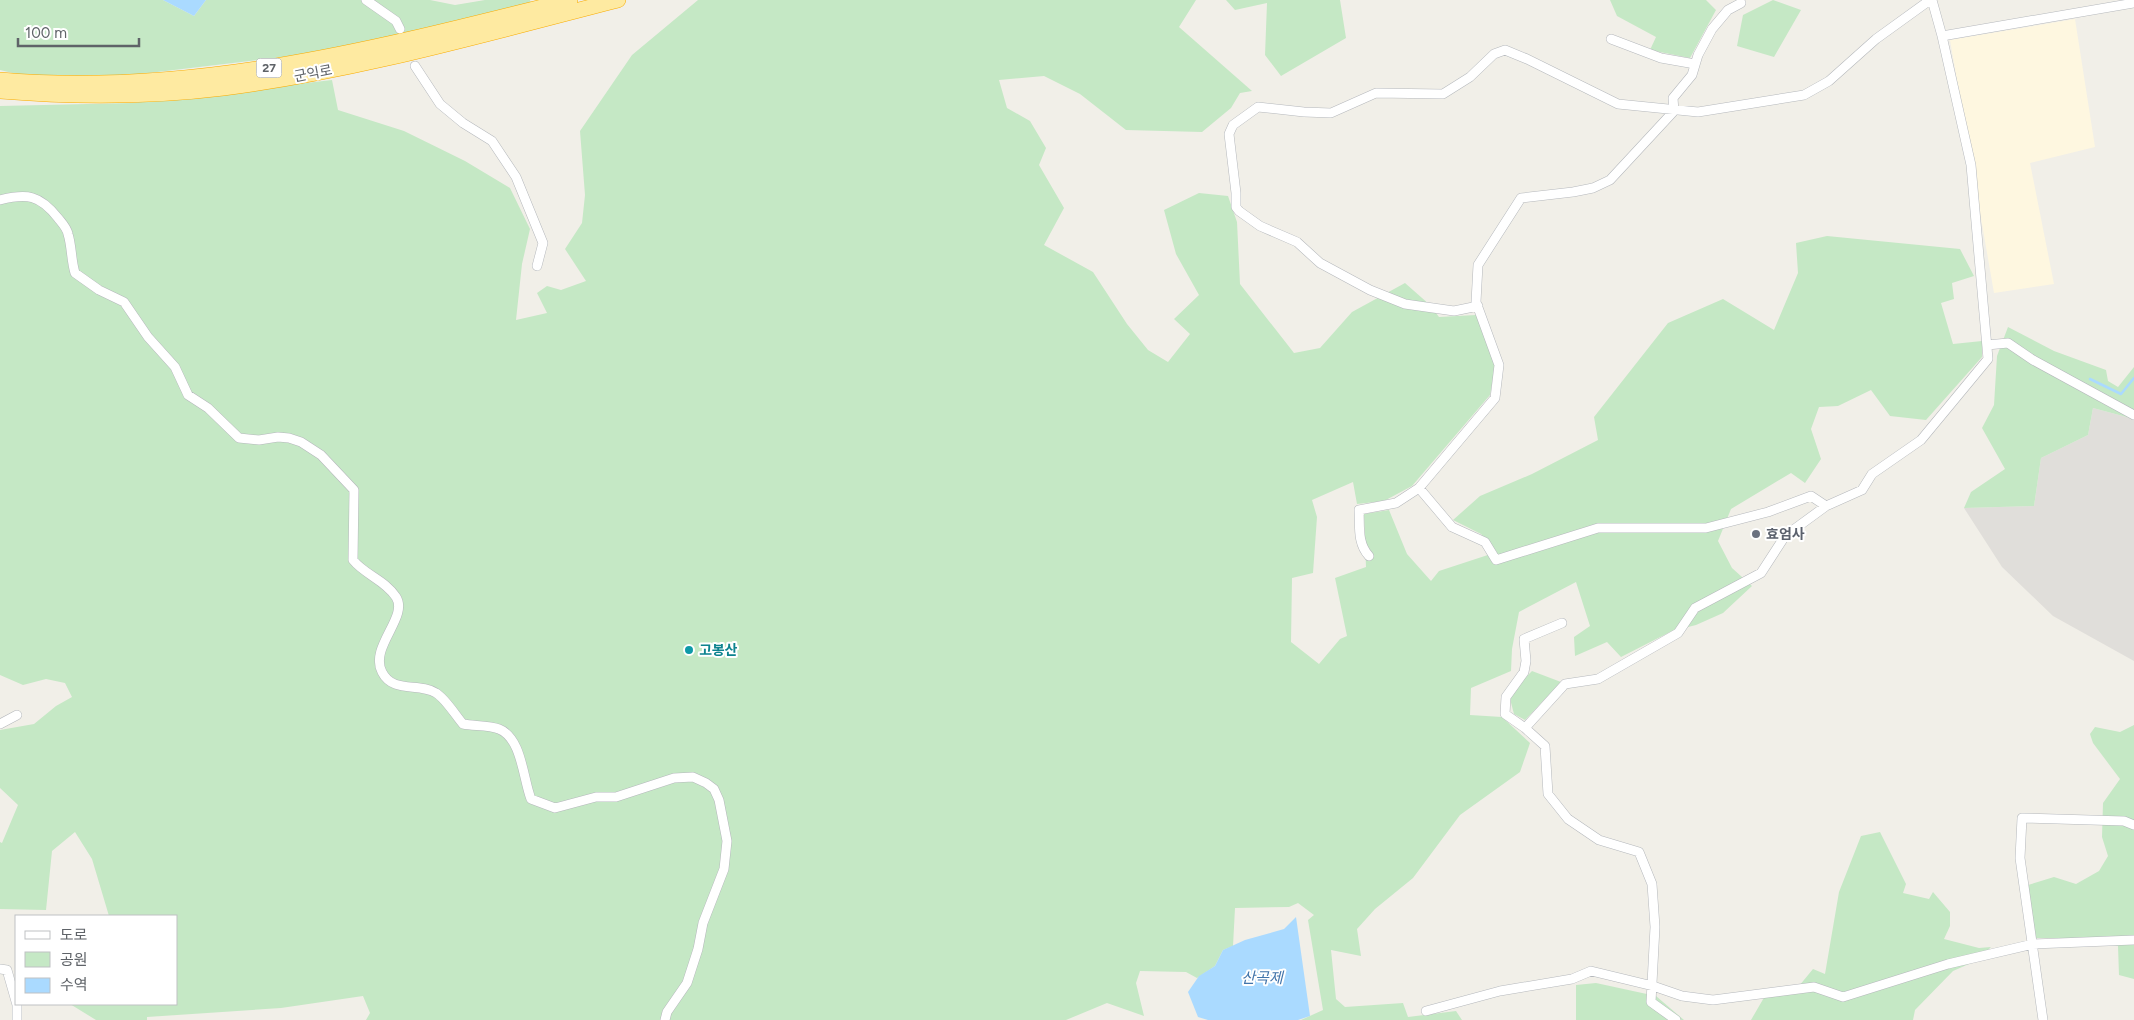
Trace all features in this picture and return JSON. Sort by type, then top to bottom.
[{"type":"highway","name":"군익로","points":[[0,80],[113,83],[184,79],[240,73],[342,54],[570,0]]},
{"type":"highway","name":"군익로","points":[[0,92],[37,94],[152,93],[222,88],[276,80],[395,56],[618,0]]},
{"type":"street","points":[[366,0],[396,21],[400,29]]},
{"type":"street","points":[[1478,306],[1454,311],[1405,304],[1370,290],[1320,263],[1297,242],[1260,226],[1239,212],[1236,207],[1229,134],[1233,125],[1258,107],[1331,113],[1376,93],[1442,94],[1470,77],[1494,54],[1505,50],[1618,104],[1698,112],[1804,95],[1829,82],[1876,39],[1931,0],[1942,36],[1971,165],[1988,359],[1921,440],[1872,474],[1862,490],[1826,506],[1785,536],[1761,573],[1695,608],[1678,633],[1598,679],[1565,684],[1525,728]]},
{"type":"street","points":[[1369,556],[1364,550],[1360,539],[1360,510],[1396,503],[1419,488],[1495,398],[1499,366],[1476,302],[1478,265],[1521,198],[1593,188],[1610,180],[1674,111],[1673,98],[1692,75],[1698,55],[1712,29],[1728,10],[1741,3]]},
{"type":"street","points":[[1942,36],[2134,3]]},
{"type":"street","points":[[1611,39],[1661,58],[1695,64]]},
{"type":"street","points":[[415,66],[440,104],[463,123],[492,141],[516,177],[543,243],[537,266]]},
{"type":"street","points":[[0,200],[15,196],[34,198],[43,202],[53,212],[68,232],[75,272],[100,290],[124,302],[148,337],[175,368],[188,395],[208,408],[233,434],[246,440],[278,437],[301,442],[321,455],[343,477],[354,490],[352,560],[360,569],[386,585],[397,599],[396,617],[379,652],[381,671],[386,679],[398,686],[429,689],[438,693],[463,724],[499,729],[507,736],[519,753],[531,799],[555,808],[596,797],[616,797],[674,778],[693,778],[706,783],[714,789],[719,800],[727,841],[724,870],[703,923],[698,949],[687,983],[667,1012],[665,1020]]},
{"type":"street","points":[[1987,345],[2008,343],[2033,360],[2134,415]]},
{"type":"street","points":[[1419,488],[1452,526],[1485,542],[1496,560],[1598,528],[1706,528],[1768,512],[1812,496],[1826,506]]},
{"type":"street","points":[[1562,623],[1524,639],[1526,661],[1524,672],[1506,697],[1505,714],[1525,728],[1545,746],[1548,794],[1568,819],[1599,840],[1639,852],[1652,884],[1655,927],[1652,1002],[1676,1020]]},
{"type":"street","points":[[0,724],[17,715]]},
{"type":"street","points":[[2043,1020],[2020,858],[2022,818],[2124,821],[2134,826]]},
{"type":"street","points":[[1426,1011],[1500,991],[1572,979],[1591,971],[1653,986],[1682,996],[1713,1000],[1814,987],[1843,998],[1948,964],[2033,944],[2134,940]]},
{"type":"street","points":[[0,969],[7,970],[15,1001]]},
{"type":"street","points":[[16,1005],[17,1020]]},
{"type":"shaded area","points":[[2075,19],[2095,147],[2030,163],[2054,284],[1994,293],[1950,40]]},
{"type":"shaded area","points":[[2093,408],[2134,419],[2134,661],[2053,616],[2002,567],[1964,508],[2034,506],[2041,458],[2088,435]]},
{"type":"green space","points":[[0,0],[163,0],[194,16],[206,0],[430,0],[455,5],[485,0],[530,0],[531,3],[396,35],[299,55],[90,80],[17,74],[0,70]]},
{"type":"green space","points":[[698,0],[1196,0],[1179,27],[1252,91],[1240,93],[1231,108],[1202,132],[1126,130],[1080,94],[1044,76],[999,80],[1007,108],[1030,121],[1046,148],[1039,165],[1064,208],[1044,245],[1093,272],[1127,324],[1148,350],[1168,362],[1190,334],[1174,319],[1199,295],[1176,254],[1164,210],[1199,193],[1228,196],[1237,222],[1240,284],[1294,353],[1320,348],[1352,312],[1405,283],[1430,305],[1439,317],[1476,315],[1486,337],[1495,368],[1490,395],[1412,486],[1384,501],[1357,504],[1353,482],[1312,500],[1317,517],[1313,573],[1292,578],[1291,642],[1319,664],[1340,639],[1347,636],[1335,578],[1366,567],[1364,514],[1389,510],[1407,554],[1431,581],[1439,571],[1497,552],[1481,534],[1453,520],[1480,496],[1532,474],[1598,440],[1594,417],[1668,323],[1723,299],[1774,330],[1798,273],[1796,243],[1827,236],[1960,249],[1974,276],[1952,283],[1954,299],[1941,303],[1953,344],[1982,341],[1982,357],[1926,420],[1890,416],[1871,390],[1838,406],[1819,407],[1811,429],[1821,459],[1805,483],[1791,473],[1731,509],[1718,541],[1732,568],[1752,586],[1723,613],[1696,625],[1672,631],[1621,657],[1607,642],[1575,656],[1574,637],[1590,626],[1576,582],[1519,612],[1512,649],[1511,671],[1471,688],[1470,715],[1502,717],[1530,743],[1520,772],[1460,815],[1413,878],[1375,909],[1357,929],[1361,956],[1331,950],[1336,999],[1345,1007],[1403,1003],[1408,1017],[1456,1011],[1462,1020],[1301,1020],[1323,1010],[1308,920],[1314,915],[1298,903],[1289,907],[1235,908],[1233,946],[1223,950],[1215,966],[1197,978],[1186,972],[1140,971],[1136,983],[1144,1016],[1107,1003],[1066,1020],[366,1020],[370,1013],[363,996],[281,1008],[147,1017],[147,1020],[96,1020],[72,1005],[178,1005],[178,915],[109,915],[92,859],[75,832],[52,851],[46,910],[0,909],[0,842],[2,843],[18,805],[0,788],[0,730],[34,724],[56,706],[72,697],[65,683],[46,679],[23,685],[0,675],[0,106],[131,103],[332,80],[338,110],[404,131],[465,161],[510,188],[530,229],[522,264],[516,320],[547,313],[537,293],[547,286],[561,290],[586,281],[565,249],[582,223],[585,195],[580,131],[632,55]]},
{"type":"green space","points":[[1226,0],[1340,0],[1346,38],[1281,76],[1265,55],[1267,3],[1235,10]]},
{"type":"green space","points":[[1610,0],[1706,0],[1716,10],[1690,58],[1650,50],[1656,37],[1617,16]]},
{"type":"green space","points":[[1773,0],[1801,10],[1774,57],[1737,46],[1743,15]]},
{"type":"green space","points":[[2008,327],[2054,351],[2106,370],[2108,381],[2118,387],[2134,367],[2134,419],[2093,408],[2088,435],[2041,458],[2034,506],[1964,508],[1971,492],[2005,469],[1982,428],[1994,405],[1997,356]]},
{"type":"green space","points":[[1532,671],[1561,682],[1525,720],[1514,714],[1509,695]]},
{"type":"green space","points":[[2134,725],[2134,979],[2119,975],[2118,946],[2075,938],[2028,938],[2028,885],[2054,877],[2076,884],[2099,871],[2108,856],[2102,837],[2103,803],[2120,779],[2093,743],[2090,734],[2095,727],[2120,732]]},
{"type":"green space","points":[[1880,832],[1906,884],[1903,893],[1929,899],[1933,892],[1950,912],[1950,926],[1944,939],[1979,948],[1991,947],[1978,960],[1953,971],[1915,1010],[1913,1020],[1751,1020],[1769,989],[1799,986],[1813,969],[1825,974],[1839,892],[1861,836]]},
{"type":"green space","points":[[1596,983],[1656,996],[1684,1020],[1576,1020],[1576,985]]},
{"type":"water","points":[[163,0],[206,0],[194,16]]},
{"type":"water","name":"산곡제","points":[[1296,917],[1310,1016],[1298,1020],[1208,1020],[1198,1017],[1188,992],[1199,976],[1215,966],[1223,950],[1245,940],[1284,929]]},
{"type":"waterway","points":[[2090,379],[2121,394],[2134,378]]},
{"type":"place","name":"효엄사","points":[[1756,534]]},
{"type":"place","name":"고봉산","points":[[689,650]]}]
